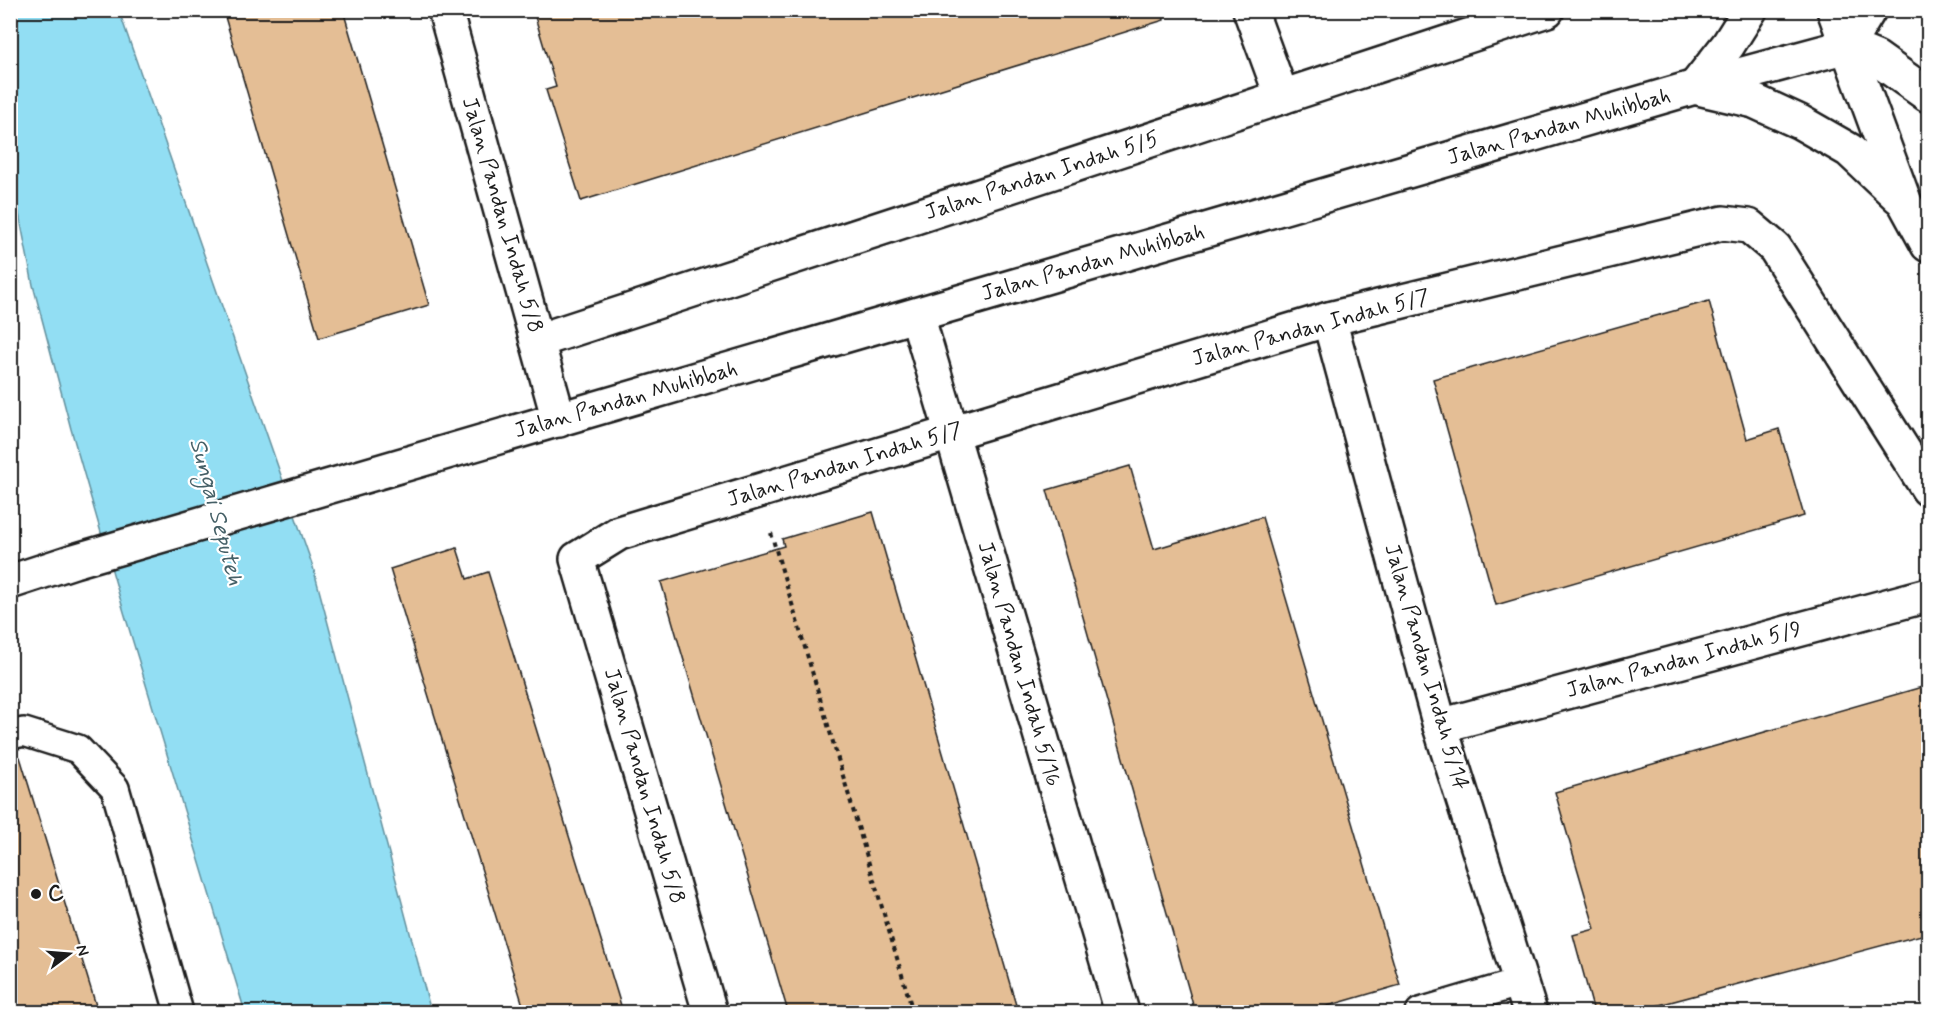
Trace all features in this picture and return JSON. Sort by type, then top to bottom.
[{"type":"street","name":"Jalan Pandan Indah 5/8","points":[[445,10],[559,420]]},
{"type":"street","points":[[1250,10],[1282,98]]},
{"type":"street","name":"Jalan Pandan Indah 5/5","points":[[537,341],[1547,10]]},
{"type":"street","points":[[1750,10],[1728,45],[1695,87],[1754,100],[1800,122],[1849,150],[1905,203]]},
{"type":"street","points":[[1834,10],[1905,203],[1929,245]]},
{"type":"street","points":[[1847,46],[1869,10]]},
{"type":"street","points":[[1847,46],[1876,58],[1929,95]]},
{"type":"street","name":"Jalan Pandan Muhibbah","points":[[10,582],[74,561],[1695,87],[1847,46]]},
{"type":"street","name":"Jalan Pandan Indah 5/7","points":[[577,559],[619,533],[1329,319],[1723,223],[1749,226],[1775,248],[1929,489]]},
{"type":"street","name":"Jalan Pandan Indah 5/16","points":[[917,315],[1122,1012]]},
{"type":"street","name":"Jalan Pandan Indah 5/14","points":[[1329,319],[1440,726],[1526,997]]},
{"type":"street","name":"Jalan Pandan Indah 5/8","points":[[577,559],[710,1012]]},
{"type":"street","name":"Jalan Pandan Indah 5/9","points":[[1440,726],[1929,595]]},
{"type":"lane","points":[[10,735],[24,732],[78,749],[115,788],[179,1012]]},
{"type":"lane","points":[[1420,1012],[1526,997]]},
{"type":"path","points":[[759,492],[913,1012]]},
{"type":"water","name":"Sungai Seputeh","points":[[10,11],[119,11],[313,567],[431,1012],[245,1012],[124,612],[71,429],[33,285],[11,173]]},
{"type":"building","points":[[223,10],[343,10],[429,305],[319,338]]},
{"type":"building","points":[[533,10],[1163,10],[1164,20],[581,201],[546,90],[556,87]]},
{"type":"building","points":[[1709,301],[1747,439],[1779,429],[1804,516],[1496,605],[1433,379]]},
{"type":"building","points":[[1130,466],[1154,549],[1262,517],[1400,985],[1307,1012],[1195,1012],[1047,490]]},
{"type":"building","points":[[873,512],[1018,1012],[788,1012],[661,582],[784,546],[782,539]]},
{"type":"building","points":[[457,548],[467,579],[488,572],[623,1012],[525,1012],[390,569]]},
{"type":"building","points":[[1929,685],[1929,933],[1633,1012],[1594,1012],[1573,935],[1595,929],[1555,792]]},
{"type":"building","name":"C","points":[[20,757],[98,1012],[10,1012],[10,759]]},
{"type":"place","name":"C","points":[[36,894]]}]
